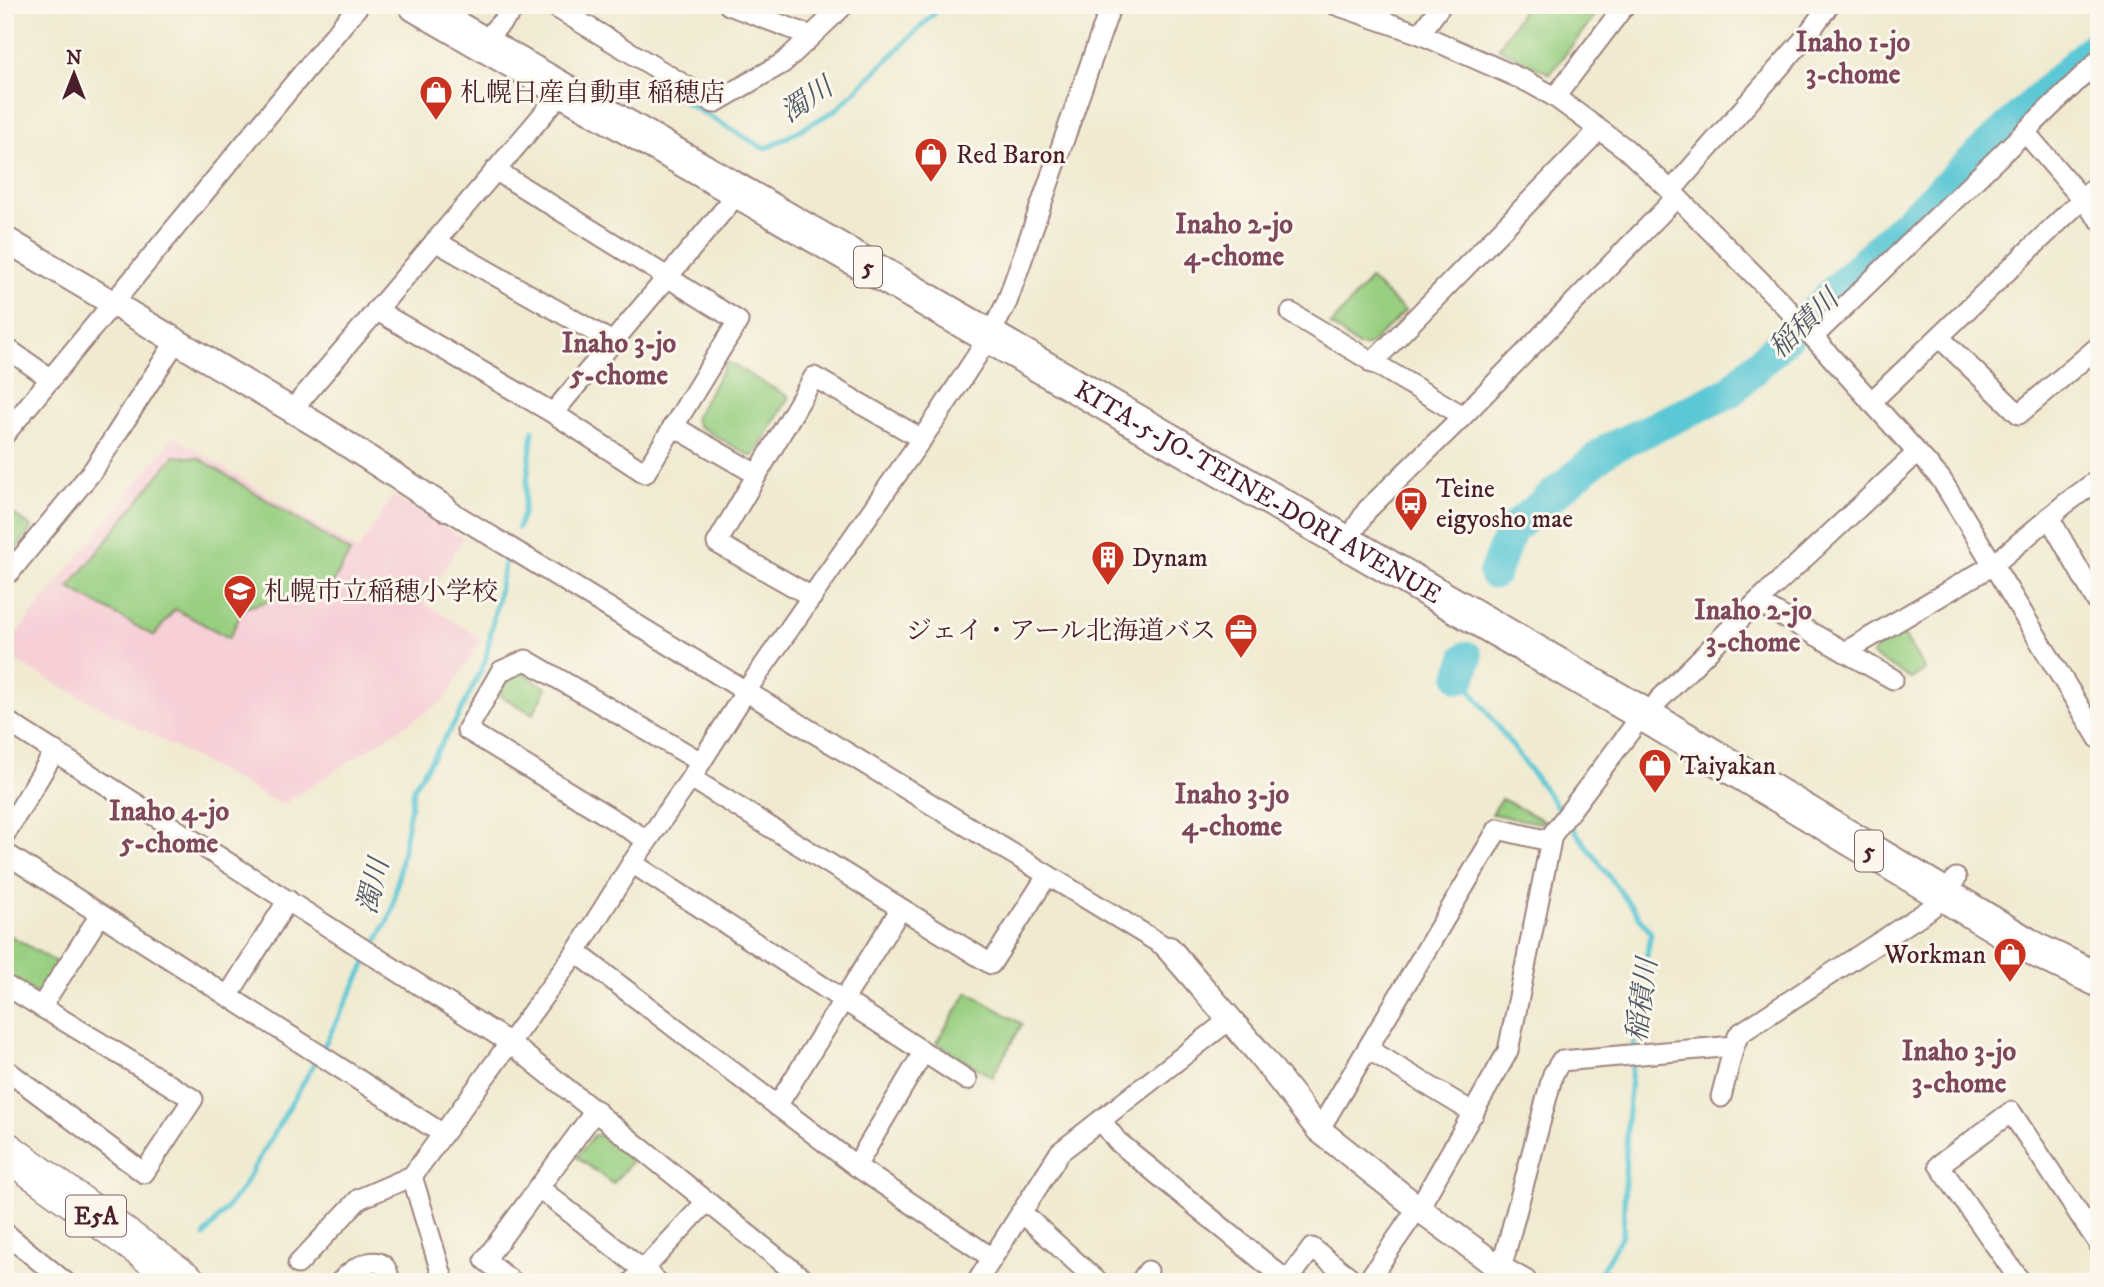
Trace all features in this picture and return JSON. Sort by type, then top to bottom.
[{"type":"highway","name":"KITA-5-JO-TEINE-DORI AVENUE","points":[[416,5],[738,192],[1357,526],[1650,707],[1951,887],[2038,951],[2099,980]]},
{"type":"highway","name":"KITA-5-JO-TEINE-DORI AVENUE","points":[[453,5],[994,330],[1650,707]]},
{"type":"highway","name":"KITA-5-JO-TEINE-DORI AVENUE","points":[[1951,887],[2099,955]]},
{"type":"highway","name":"E5A","points":[[5,1150],[187,1282]]},
{"type":"highway","name":"E5A","points":[[5,1181],[144,1282]]},
{"type":"street","points":[[5,434],[359,5]]},
{"type":"street","points":[[495,29],[518,5]]},
{"type":"street","points":[[552,5],[714,103],[783,63],[844,5]]},
{"type":"street","points":[[729,5],[811,36]]},
{"type":"street","points":[[298,1265],[359,1199],[412,1176],[443,1135],[576,952],[746,691],[922,439],[994,330],[1111,5]]},
{"type":"street","points":[[1336,5],[1467,53],[1555,97],[1626,149],[1674,194],[1786,307],[1941,479],[2099,739]]},
{"type":"street","points":[[1420,34],[1441,5]]},
{"type":"street","points":[[1555,97],[1625,5]]},
{"type":"street","points":[[1357,526],[1367,510],[1463,416],[1674,194],[1805,38],[1829,5]]},
{"type":"street","points":[[1811,335],[2099,60]]},
{"type":"street","points":[[292,410],[563,91]]},
{"type":"street","points":[[1372,363],[1598,131]]},
{"type":"street","points":[[2025,132],[2099,219]]},
{"type":"street","points":[[376,310],[553,413],[645,473],[738,321],[495,170]]},
{"type":"street","points":[[1871,402],[2099,183]]},
{"type":"street","points":[[553,413],[738,192]]},
{"type":"street","points":[[5,239],[292,410],[446,508],[1169,949],[1319,1130],[1418,1208],[1496,1275],[1524,1282]]},
{"type":"street","points":[[435,241],[614,343]]},
{"type":"street","points":[[1291,313],[1463,416]]},
{"type":"street","points":[[1939,337],[2019,414],[2099,346]]},
{"type":"street","points":[[5,569],[10,572],[94,469],[176,341]]},
{"type":"street","points":[[5,347],[51,379]]},
{"type":"street","points":[[811,597],[717,543],[814,377],[922,439]]},
{"type":"street","points":[[673,426],[756,474]]},
{"type":"street","points":[[1367,1282],[1418,1208],[1508,1051],[1551,838],[1650,707],[1757,602],[1917,453]]},
{"type":"street","points":[[1845,652],[1993,565],[2099,479]]},
{"type":"street","points":[[2049,517],[2097,597]]},
{"type":"street","points":[[1757,602],[1892,679]]},
{"type":"street","points":[[648,840],[467,730],[501,671],[526,660],[696,770],[900,910],[991,964],[1047,876]]},
{"type":"street","points":[[5,720],[510,1043],[807,1282]]},
{"type":"street","points":[[5,834],[55,751]]},
{"type":"street","points":[[1319,1130],[1498,829],[1551,838]]},
{"type":"street","points":[[5,853],[443,1135]]},
{"type":"street","points":[[632,863],[967,1080]]},
{"type":"street","points":[[1721,1097],[1738,1034],[1951,887]]},
{"type":"street","points":[[228,996],[288,901]]},
{"type":"street","points":[[777,1105],[900,910]]},
{"type":"street","points":[[41,1007],[100,915]]},
{"type":"street","points":[[576,952],[856,1166],[992,1258]]},
{"type":"street","points":[[5,985],[193,1099],[144,1173],[5,1069]]},
{"type":"street","points":[[977,1282],[1060,1152],[1229,1020]]},
{"type":"street","points":[[1496,1275],[1553,1074],[1561,1061],[1644,1056],[1734,1046]]},
{"type":"street","points":[[1368,1049],[1474,1113]]},
{"type":"street","points":[[856,1166],[923,1053]]},
{"type":"street","points":[[513,1282],[485,1260],[596,1110]]},
{"type":"street","points":[[2021,1282],[1939,1165],[2011,1112],[2099,1244]]},
{"type":"street","points":[[1101,1120],[1117,1141],[1287,1281],[1312,1248],[1356,1282]]},
{"type":"street","points":[[412,1176],[444,1282]]},
{"type":"street","points":[[538,1187],[637,1275],[658,1282]]},
{"type":"street","points":[[637,1275],[707,1201]]},
{"type":"street","points":[[1021,1212],[1098,1282]]},
{"type":"street","points":[[5,1233],[65,1282]]},
{"type":"street","points":[[340,1282],[348,1271],[358,1265],[373,1262],[384,1266],[389,1274],[389,1282]]},
{"type":"shaded area","name":"札幌市立稲穂小学校","points":[[174,436],[358,551],[393,496],[463,538],[424,603],[482,639],[444,700],[282,805],[13,660],[9,643]]},
{"type":"green space","points":[[1526,5],[1603,5],[1550,74],[1498,48]]},
{"type":"green space","points":[[1370,279],[1405,311],[1369,346],[1358,346],[1331,325]]},
{"type":"green space","points":[[727,362],[789,397],[754,456],[697,425],[695,417]]},
{"type":"green space","points":[[174,456],[199,458],[350,552],[333,583],[244,608],[229,638],[175,609],[154,636],[69,588]]},
{"type":"green space","points":[[14,514],[32,528],[14,552],[5,551],[5,523]]},
{"type":"green space","points":[[1903,634],[1925,670],[1911,679],[1872,655],[1875,649]]},
{"type":"green space","points":[[521,672],[547,688],[533,714],[499,695],[505,682]]},
{"type":"green space","points":[[1501,799],[1545,821],[1540,823],[1492,814]]},
{"type":"green space","points":[[6,933],[61,965],[42,997],[5,975]]},
{"type":"green space","points":[[968,992],[1022,1024],[992,1077],[936,1043]]},
{"type":"green space","points":[[594,1135],[601,1136],[632,1161],[613,1184],[577,1157]]},
{"type":"waterway","name":"濁川","points":[[673,95],[763,148],[771,146],[836,110],[943,5]]},
{"type":"waterway","name":"稲積川","points":[[1494,573],[1512,529],[1608,449],[1730,392],[2099,42]]},
{"type":"waterway","name":"濁川","points":[[518,528],[523,514],[533,430]]},
{"type":"waterway","name":"濁川","points":[[322,1050],[392,912],[414,787],[458,717],[485,662],[505,561]]},
{"type":"waterway","name":"稲積川","points":[[1461,677],[1467,657]]},
{"type":"waterway","name":"稲積川","points":[[1461,677],[1562,813]]},
{"type":"waterway","name":"稲積川","points":[[1568,821],[1651,933],[1637,1007],[1627,1123],[1623,1234],[1601,1271],[1645,1282]]},
{"type":"waterway","name":"濁川","points":[[204,1236],[241,1190],[317,1059]]},
{"type":"place","name":"札幌日産自動車 稲穂店","points":[[436,122]]},
{"type":"place","name":"Red Baron","points":[[931,184]]},
{"type":"place","name":"Teine eigyosho mae","points":[[1411,533]]},
{"type":"place","name":"Dynam","points":[[1108,587]]},
{"type":"place","name":"札幌市立稲穂小学校","points":[[240,621]]},
{"type":"place","name":"ジェイ・アール北海道バス","points":[[1241,660]]},
{"type":"place","name":"Taiyakan","points":[[1655,795]]},
{"type":"place","name":"Workman","points":[[2010,984]]},
{"type":"district","name":"Inaho 1-jo 3-chome","points":[[1853,57]]},
{"type":"district","name":"Inaho 2-jo 4-chome","points":[[1234,239]]},
{"type":"district","name":"Inaho 3-jo 5-chome","points":[[619,358]]},
{"type":"district","name":"Inaho 2-jo 3-chome","points":[[1753,625]]},
{"type":"district","name":"Inaho 3-jo 4-chome","points":[[1232,809]]},
{"type":"district","name":"Inaho 4-jo 5-chome","points":[[169,826]]},
{"type":"district","name":"Inaho 3-jo 3-chome","points":[[1959,1066]]}]
